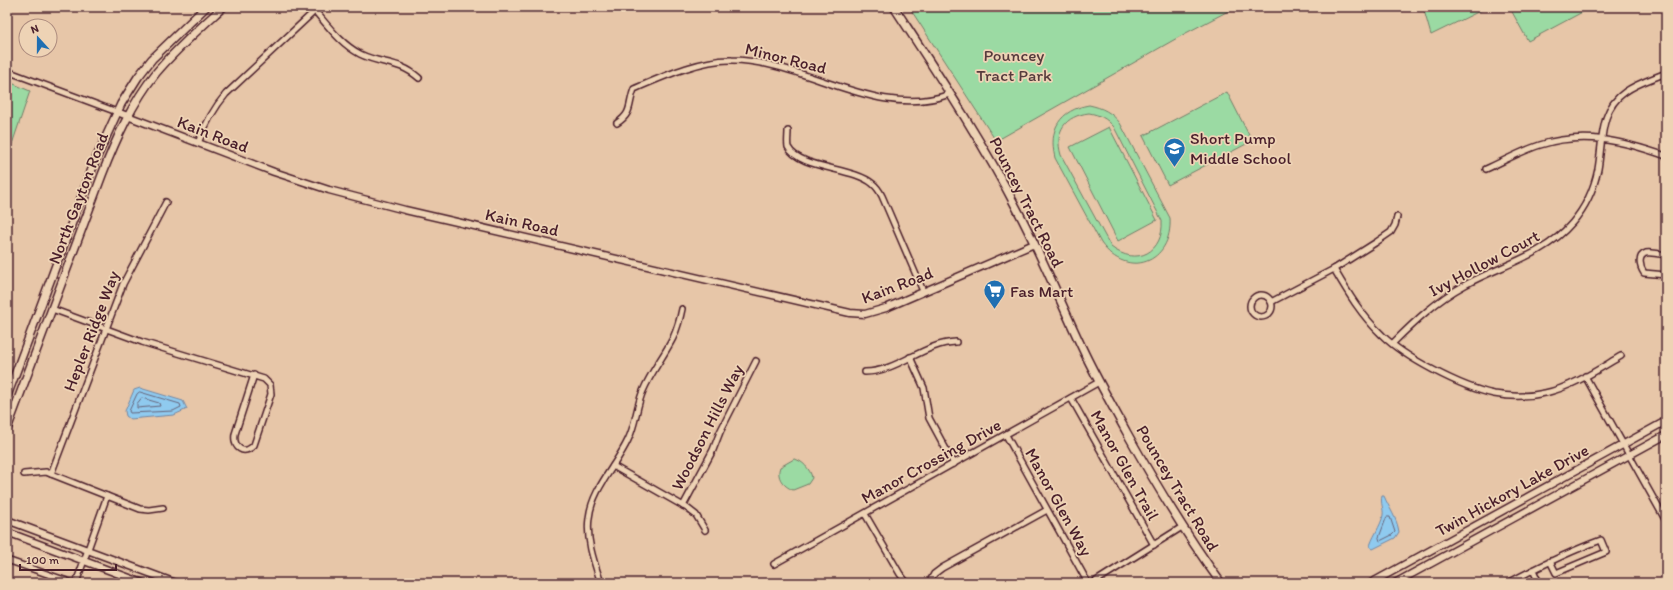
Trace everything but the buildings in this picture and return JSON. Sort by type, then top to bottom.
[{"type":"main road","name":"North Gayton Road","points":[[7,396],[95,160],[117,112],[138,77],[152,59],[206,7]]},
{"type":"main road","name":"North Gayton Road","points":[[7,429],[111,150],[128,117],[148,84],[168,60],[223,7]]},
{"type":"main road","name":"Pouncey Tract Road","points":[[894,7],[995,167],[1018,209],[1060,303],[1100,382],[1152,477],[1182,527],[1221,583]]},
{"type":"street","points":[[198,143],[215,107],[226,94],[319,7]]},
{"type":"street","points":[[315,11],[340,40],[349,48],[374,59],[403,66],[419,78]]},
{"type":"street","name":"Minor Road","points":[[617,123],[627,114],[634,89],[677,72],[724,60],[754,61],[881,98],[910,101],[924,100],[950,94]]},
{"type":"street","name":"Kain Road","points":[[7,70],[198,143],[310,184],[352,197],[844,312],[856,314],[873,312],[1034,244]]},
{"type":"street","name":"Ivy Hollow Court","points":[[1392,344],[1424,313],[1450,293],[1466,284],[1534,254],[1563,232],[1580,212],[1591,192],[1598,169],[1605,117],[1618,97],[1636,85],[1666,73]]},
{"type":"street","points":[[788,131],[788,146],[804,161],[861,177],[874,184],[882,196],[923,291]]},
{"type":"street","points":[[1486,169],[1525,151],[1554,141],[1584,138],[1624,142],[1666,156]]},
{"type":"street","name":"Hepler Ridge Way","points":[[51,474],[124,284],[166,202]]},
{"type":"street","points":[[1271,302],[1334,269],[1390,232],[1395,225],[1397,217]]},
{"type":"street","points":[[1666,255],[1647,253],[1642,256],[1640,260],[1640,267],[1644,273],[1666,275]]},
{"type":"street","points":[[1334,269],[1360,310],[1392,344],[1421,363],[1475,388],[1493,393],[1521,396],[1545,394],[1570,385],[1621,356]]},
{"type":"street","points":[[1256,297],[1266,297],[1271,302],[1272,309],[1268,315],[1260,317],[1252,311],[1250,305],[1256,297]]},
{"type":"street","points":[[52,309],[142,342],[254,375],[267,381],[271,389],[271,394],[254,444],[251,448],[242,450],[235,444],[235,434],[254,375]]},
{"type":"street","points":[[601,583],[590,543],[589,517],[591,505],[597,492],[628,440],[636,418],[638,405],[643,391],[673,338],[682,310]]},
{"type":"street","points":[[865,372],[878,371],[943,343],[956,342]]},
{"type":"street","points":[[910,357],[924,388],[929,418],[954,464]]},
{"type":"street","name":"Woodson Hills Way","points":[[683,506],[713,450],[720,432],[756,361]]},
{"type":"street","points":[[1585,376],[1666,521]]},
{"type":"street","name":"Manor Crossing Drive","points":[[774,564],[1100,382]]},
{"type":"street","name":"Manor Glen Trail","points":[[1071,398],[1154,545]]},
{"type":"street","name":"Twin Hickory Lake Drive","points":[[1371,583],[1666,421]]},
{"type":"street","name":"Manor Glen Way","points":[[1006,435],[1088,583]]},
{"type":"street","name":"Twin Hickory Lake Drive","points":[[1396,583],[1666,435]]},
{"type":"street","points":[[613,466],[696,515],[705,530]]},
{"type":"street","points":[[24,474],[43,472],[145,510],[163,508]]},
{"type":"street","points":[[7,560],[75,583],[107,496]]},
{"type":"street","points":[[929,583],[934,574],[942,568],[1047,510]]},
{"type":"street","points":[[865,514],[900,574],[907,583]]},
{"type":"street","points":[[7,520],[176,583]]},
{"type":"street","points":[[1093,583],[1182,527]]},
{"type":"street","points":[[7,532],[143,583]]},
{"type":"street","points":[[1508,583],[1550,561],[1600,540],[1606,552],[1556,573],[1550,561]]},
{"type":"street","points":[[1533,570],[1539,583]]},
{"type":"green space","name":"Pouncey Tract Park","points":[[909,7],[1236,7],[1186,33],[996,141]]},
{"type":"green space","points":[[1423,7],[1488,7],[1431,35]]},
{"type":"green space","points":[[1516,7],[1590,8],[1528,41],[1511,10]]},
{"type":"green space","points":[[7,81],[30,91],[7,159]]},
{"type":"green space","points":[[1227,92],[1252,141],[1168,185],[1143,136]]},
{"type":"green space","points":[[1089,105],[1098,108],[1110,113],[1120,123],[1170,218],[1169,234],[1164,246],[1156,255],[1146,261],[1135,263],[1123,261],[1112,254],[1101,243],[1055,158],[1053,138],[1058,122],[1070,111]],"holes":[[[1089,113],[1100,116],[1114,127],[1162,221],[1159,241],[1154,248],[1147,253],[1139,256],[1130,256],[1111,247],[1061,155],[1059,139],[1063,126],[1074,117]]]},
{"type":"green space","points":[[1109,127],[1157,220],[1118,241],[1070,147]]},
{"type":"green space","points":[[794,459],[800,461],[806,466],[812,478],[808,484],[793,490],[783,484],[779,471],[780,467]]},
{"type":"water","points":[[140,388],[183,401],[187,409],[174,415],[130,419],[126,416],[125,411],[134,390]]},
{"type":"water","points":[[1382,496],[1384,496],[1395,518],[1399,532],[1395,538],[1373,549],[1370,547],[1383,515],[1381,501]]},
{"type":"place","name":"Short Pump Middle School","points":[[1174,168]]},
{"type":"place","name":"Fas Mart","points":[[994,310]]}]
